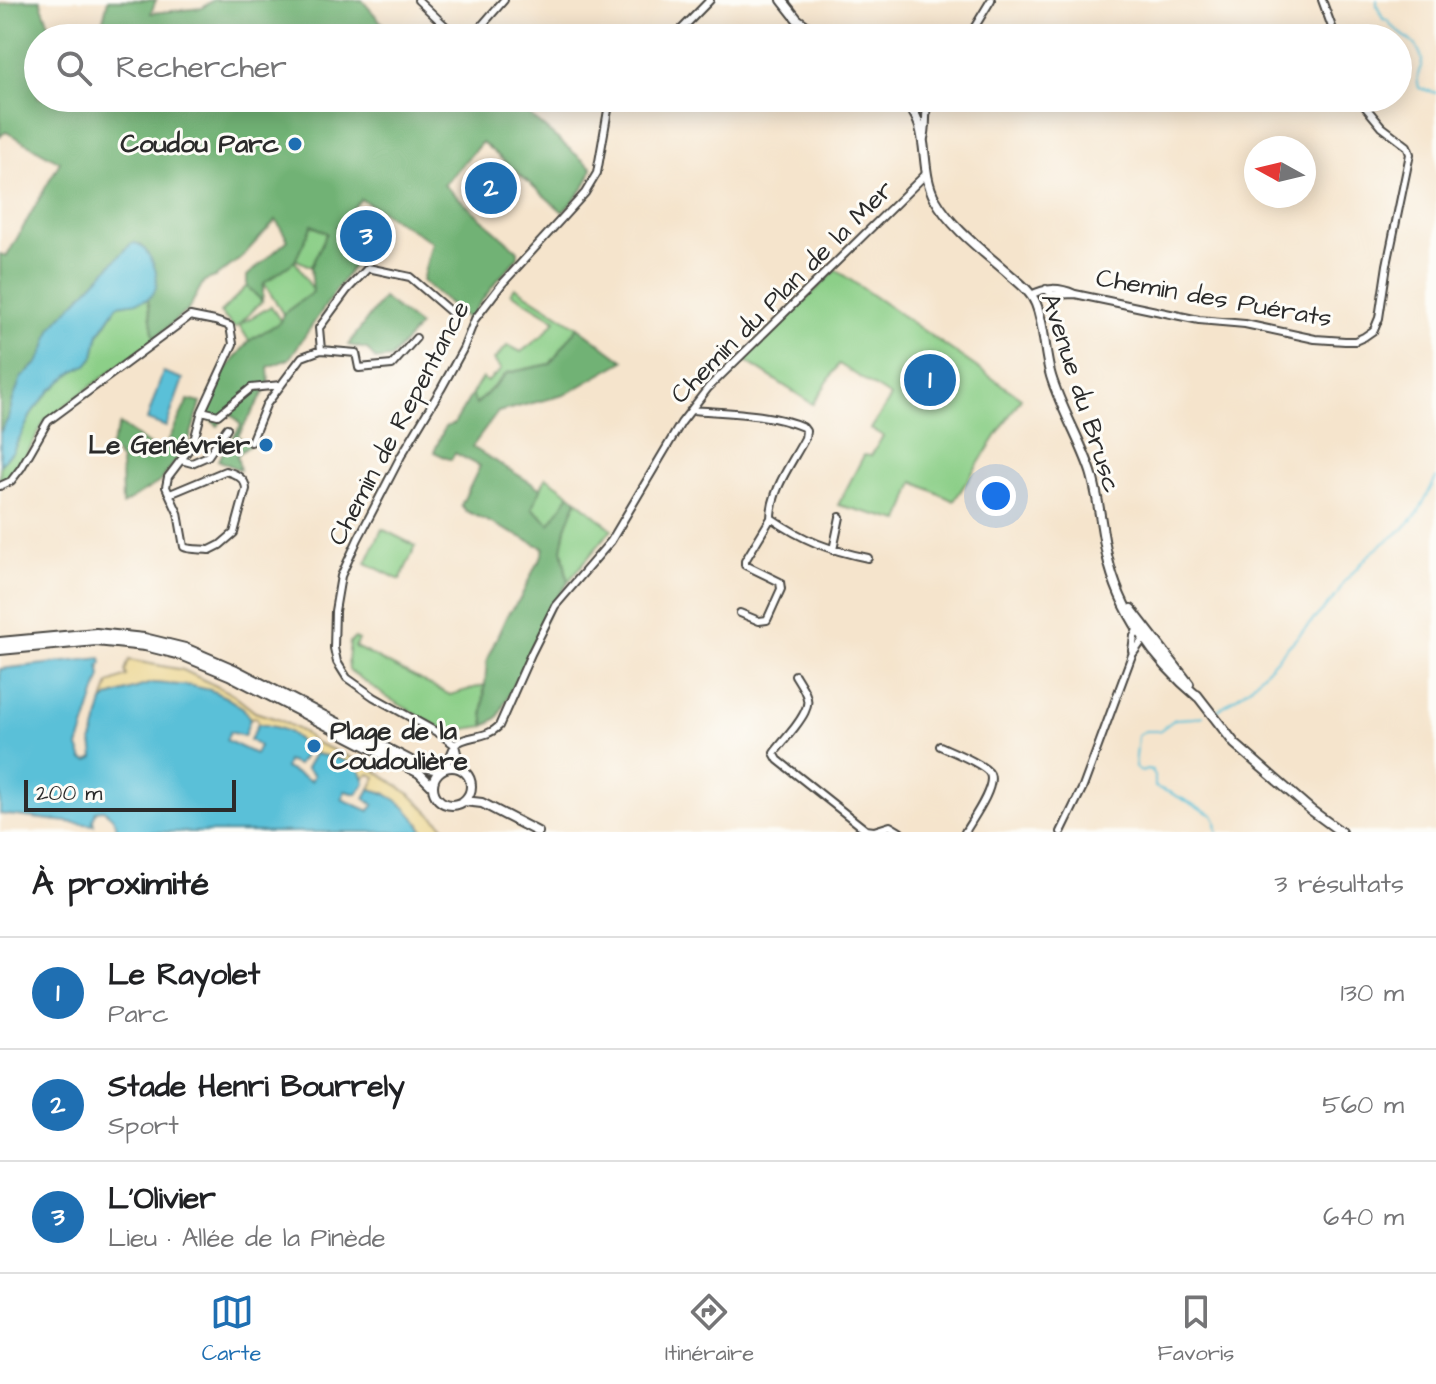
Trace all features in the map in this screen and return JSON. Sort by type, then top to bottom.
[{"type":"main road","points":[[782,0],[804,24]]},
{"type":"main road","name":"Avenue du Brusc","points":[[914,112],[924,138],[927,173],[934,198],[947,216],[1031,295],[1036,304],[1052,379],[1091,471],[1116,586],[1164,665],[1198,697]]},
{"type":"main road","name":"Avenue du Brusc","points":[[1143,632],[1172,662],[1235,744],[1341,832]]},
{"type":"main road","points":[[0,642],[96,633],[175,645],[213,658],[423,767],[461,769],[469,777],[471,787],[482,803]]},
{"type":"main road","points":[[0,650],[96,641],[145,646],[181,655],[229,675],[419,773],[432,786]]},
{"type":"main road","points":[[443,769],[434,777],[432,786],[440,802],[451,806],[464,801],[482,803],[538,832]]},
{"type":"main road","points":[[464,801],[471,787]]},
{"type":"street","points":[[418,0],[443,24]]},
{"type":"street","points":[[483,24],[504,0]]},
{"type":"street","points":[[687,24],[710,0]]},
{"type":"street","points":[[976,24],[991,0]]},
{"type":"street","points":[[1322,0],[1331,24]]},
{"type":"street","name":"Chemin de Repentance","points":[[455,745],[347,678],[337,662],[334,648],[335,611],[341,576],[401,456],[463,349],[475,319],[595,179],[608,112]]},
{"type":"street","points":[[917,112],[926,112],[924,138]]},
{"type":"street","name":"Chemin des Puérats","points":[[1046,289],[1066,290],[1199,320],[1245,324],[1315,339],[1355,341],[1364,337],[1374,330],[1379,318],[1410,154],[1407,146],[1382,127],[1370,112]]},
{"type":"street","name":"Chemin du Plan de la Mer","points":[[455,745],[460,740],[480,737],[499,726],[555,606],[611,541],[681,423],[708,388],[927,173]]},
{"type":"street","points":[[321,350],[319,328],[368,268],[410,277],[453,314]]},
{"type":"street","points":[[1031,295],[1046,289]]},
{"type":"street","name":"Chemin des Puérats","points":[[1046,289],[1056,295]]},
{"type":"street","name":"Chemin des Puérats","points":[[1036,304],[1056,295],[1075,294]]},
{"type":"street","points":[[0,486],[11,481],[21,468],[48,421],[190,316],[230,326],[233,344],[202,411],[193,444],[167,480],[166,487],[178,513],[184,547],[210,550],[234,533],[246,486],[234,474],[221,472],[170,494]]},
{"type":"street","points":[[251,442],[266,405],[302,357],[321,350],[356,353],[359,368],[392,365],[416,338]]},
{"type":"street","points":[[202,411],[218,415],[251,388],[281,385]]},
{"type":"street","points":[[692,410],[783,421],[803,427],[806,431],[779,486],[771,507],[771,518],[745,561],[745,565],[780,582],[781,589],[767,620],[759,621],[740,613]]},
{"type":"street","points":[[181,460],[192,463],[208,456],[227,428]]},
{"type":"street","points":[[833,550],[840,517]]},
{"type":"street","points":[[771,518],[822,547],[868,558]]},
{"type":"street","points":[[1132,655],[1134,636],[1143,632]]},
{"type":"street","points":[[1061,832],[1083,787],[1143,632]]},
{"type":"street","points":[[795,675],[804,689],[807,712],[774,753],[778,760],[866,830],[890,826],[900,832]]},
{"type":"street","points":[[443,769],[455,745]]},
{"type":"street","points":[[455,745],[461,769]]},
{"type":"street","points":[[940,746],[990,774],[988,792],[965,832]]},
{"type":"green space","points":[[40,0],[49,24],[24,24],[24,112],[526,112],[592,168],[588,181],[563,212],[482,142],[444,185],[518,251],[518,257],[468,319],[422,281],[432,242],[361,199],[336,227],[348,237],[363,261],[352,267],[289,359],[268,367],[269,384],[238,436],[250,445],[237,455],[240,470],[218,460],[241,425],[229,411],[218,426],[207,417],[223,373],[249,341],[280,322],[283,314],[313,292],[311,267],[327,233],[312,225],[295,261],[264,283],[262,301],[247,286],[247,276],[288,240],[276,220],[240,259],[204,281],[187,312],[154,339],[148,299],[156,285],[155,272],[141,245],[131,244],[51,330],[46,349],[38,363],[29,370],[0,433],[0,254],[7,256],[60,162],[6,132],[0,136],[0,4]]},
{"type":"green space","points":[[108,0],[156,0],[151,13],[202,8],[213,0],[362,0],[383,24],[102,24]]},
{"type":"green space","points":[[311,225],[327,233],[311,267],[295,259]]},
{"type":"green space","points":[[295,261],[314,292],[283,314],[264,283]]},
{"type":"green space","points":[[836,270],[1021,398],[954,501],[914,482],[900,521],[838,505],[864,455],[871,456],[883,436],[871,429],[891,397],[839,364],[813,404],[744,360]]},
{"type":"green space","points":[[247,286],[262,301],[235,328],[220,313]]},
{"type":"green space","points":[[515,287],[578,327],[550,364],[507,373],[475,405],[472,394],[482,378],[487,382],[501,370],[494,360],[508,345],[521,352],[556,320],[511,293]]},
{"type":"green space","points":[[383,298],[419,326],[391,358],[376,360],[367,349],[348,345]]},
{"type":"green space","points":[[148,299],[154,339],[45,421],[21,465],[9,478],[0,482],[0,465],[13,451],[33,411],[50,391],[74,371],[87,365],[94,356],[99,334],[118,305]]},
{"type":"green space","points":[[271,306],[281,322],[249,341],[239,325]]},
{"type":"green space","points":[[578,327],[624,361],[564,395],[498,412],[472,447],[541,489],[532,508],[550,524],[570,494],[577,500],[562,549],[568,583],[554,601],[498,717],[485,726],[483,712],[487,659],[544,548],[466,511],[461,505],[480,466],[455,453],[451,460],[434,452],[445,427],[454,424],[472,394],[476,405],[507,373],[550,364]]},
{"type":"green space","points":[[188,400],[201,403],[188,443],[161,481],[122,505],[121,461],[110,447],[120,424],[162,454]]},
{"type":"green space","points":[[546,477],[570,494],[551,525],[532,508]]},
{"type":"green space","points":[[577,500],[612,529],[568,582],[562,549]]},
{"type":"green space","points":[[382,529],[416,546],[400,580],[366,563]]},
{"type":"green space","points":[[355,638],[359,640],[355,647],[450,695],[484,685],[485,726],[443,729],[388,698],[349,670],[350,642]]},
{"type":"sand","name":"Plage de la Coudoulière","points":[[129,660],[183,670],[231,693],[255,712],[280,720],[303,732],[314,742],[366,764],[411,795],[450,832],[424,832],[420,824],[385,793],[370,789],[376,777],[370,774],[364,777],[342,761],[314,754],[315,748],[307,751],[292,734],[258,724],[257,718],[250,719],[243,708],[225,697],[192,686],[152,683],[109,697],[103,702],[109,683],[127,676],[125,671]]},
{"type":"water","points":[[136,243],[147,253],[155,268],[154,292],[142,301],[118,305],[99,333],[94,356],[87,365],[74,371],[50,391],[33,411],[13,451],[0,465],[0,433],[8,419],[21,378],[38,363],[51,330],[59,319],[131,244]]},
{"type":"water","points":[[163,372],[183,379],[166,427],[147,420]]},
{"type":"water","points":[[101,658],[101,676],[78,747],[83,760],[94,758],[92,741],[103,702],[109,697],[152,683],[192,686],[225,697],[243,708],[250,719],[244,736],[230,732],[226,740],[255,754],[259,746],[250,740],[258,724],[286,731],[297,738],[307,751],[298,765],[287,761],[285,768],[311,781],[314,775],[306,768],[314,754],[345,761],[358,769],[365,783],[357,794],[345,791],[342,799],[369,811],[374,805],[365,799],[370,789],[388,795],[402,804],[424,832],[117,832],[113,819],[103,810],[96,811],[94,825],[0,814],[0,669]]},
{"type":"waterway","points":[[1377,0],[1383,19],[1391,24]]},
{"type":"waterway","points":[[1412,42],[1421,54],[1419,88],[1436,93]]},
{"type":"waterway","points":[[1217,711],[1249,688],[1337,595],[1344,582],[1371,553],[1403,529],[1418,513],[1436,478]]},
{"type":"waterway","points":[[1203,716],[1175,719],[1159,731],[1145,731],[1138,736],[1135,767],[1141,771],[1152,770],[1155,787],[1213,815],[1217,832]]},
{"type":"place","name":"Coudou Parc","points":[[295,144]]},
{"type":"place","name":"Stade Henri Bourrely","points":[[491,188]]},
{"type":"place","name":"L'Olivier","points":[[366,236]]},
{"type":"place","name":"Le Rayolet","points":[[930,380]]},
{"type":"place","name":"Le Genévrier","points":[[266,445]]},
{"type":"place","name":"Plage de la Coudoulière","points":[[314,746]]}]
